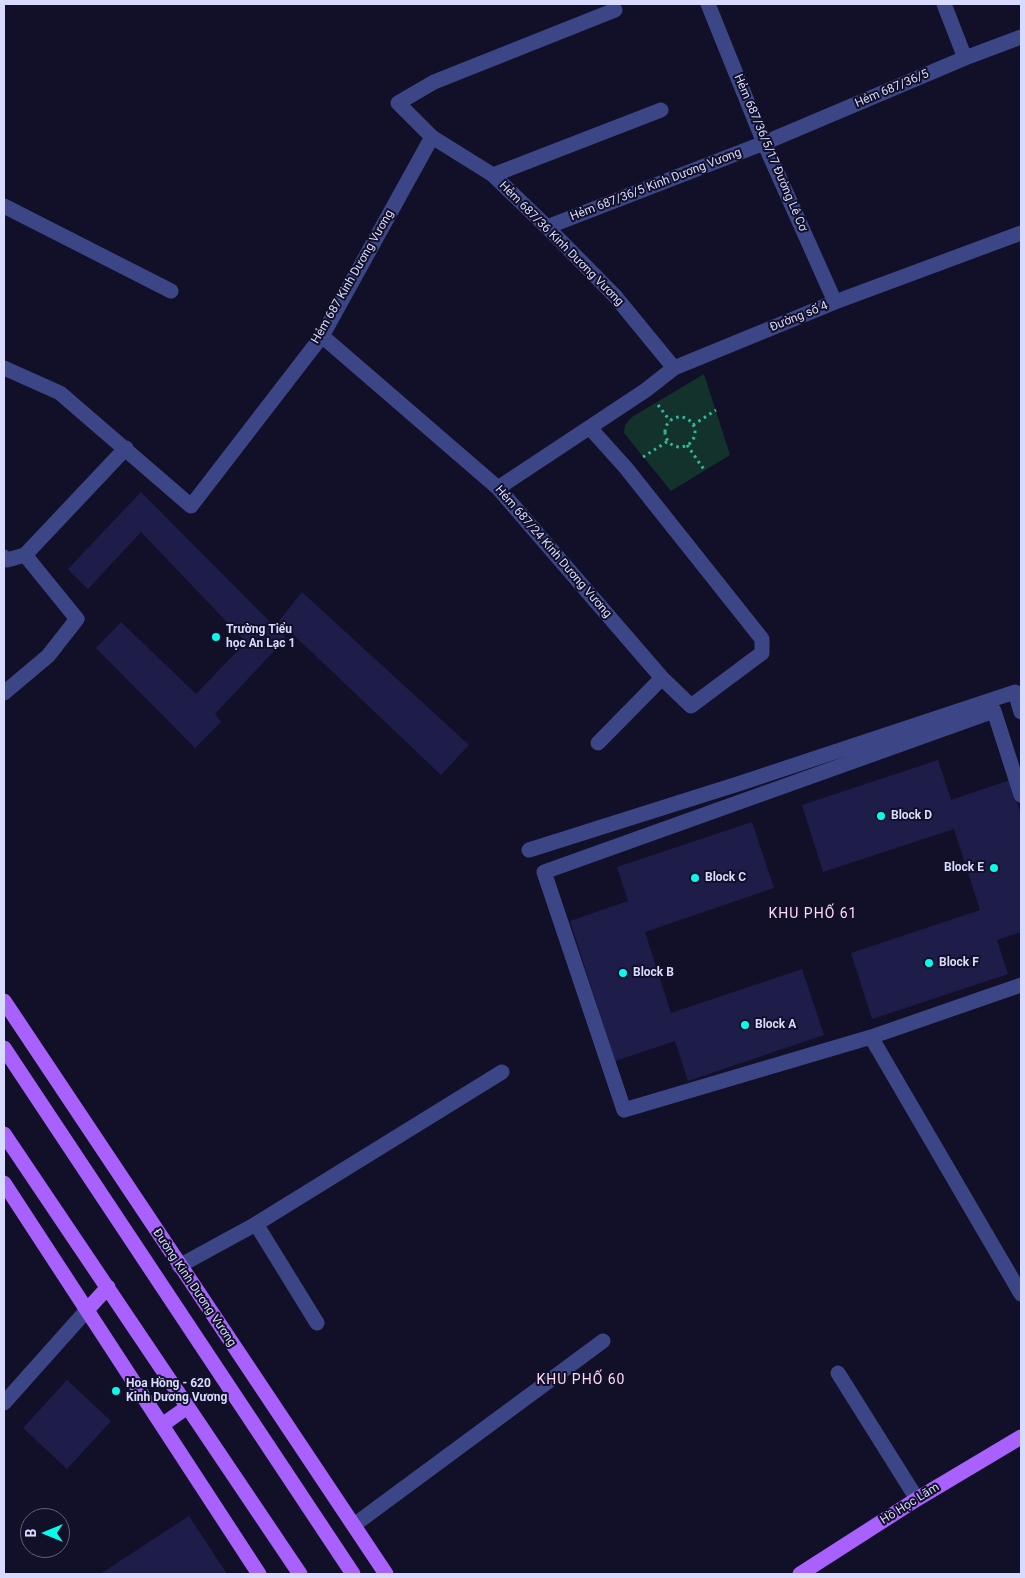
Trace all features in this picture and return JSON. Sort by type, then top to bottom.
[{"type":"main road","name":"Đường Kinh Dương Vương","points":[[4,1002],[386,1574]]},
{"type":"main road","points":[[4,1048],[352,1574]]},
{"type":"main road","points":[[4,1134],[108,1286],[186,1408],[300,1574]]},
{"type":"main road","points":[[4,1183],[260,1574]]},
{"type":"main road","points":[[86,1310],[108,1286]]},
{"type":"main road","points":[[162,1425],[186,1408]]},
{"type":"main road","name":"Hồ Học Lãm","points":[[800,1574],[917,1499],[1021,1437]]},
{"type":"street","name":"Hẻm 687/36/5/17 Đường Lê Cơ","points":[[708,4],[764,143],[835,302]]},
{"type":"street","points":[[944,4],[965,58]]},
{"type":"street","name":"Hẻm 687/36 Kinh Dương Vương","points":[[614,10],[434,82],[398,103],[432,137],[493,176],[547,227],[615,296],[674,368]]},
{"type":"street","name":"Hẻm 687/36/5","points":[[764,143],[965,58],[1021,37]]},
{"type":"street","points":[[493,176],[661,110]]},
{"type":"street","name":"Hẻm 687 Kinh Dương Vương","points":[[126,448],[191,506],[322,336],[432,137]]},
{"type":"street","name":"Hẻm 687/36/5 Kinh Dương Vương","points":[[547,227],[764,143]]},
{"type":"street","points":[[4,206],[171,291]]},
{"type":"street","name":"Đường số 4","points":[[498,488],[646,390],[674,368],[835,302],[1021,233]]},
{"type":"street","name":"Hẻm 687/24 Kinh Dương Vương","points":[[322,336],[498,488],[662,678]]},
{"type":"street","points":[[4,368],[60,393],[126,448],[24,555],[7,560],[4,556]]},
{"type":"street","points":[[590,428],[626,468],[762,639],[762,653],[691,706],[662,678],[598,743]]},
{"type":"street","points":[[4,693],[48,656],[77,619],[24,555]]},
{"type":"street","points":[[529,850],[741,783],[1015,692],[1021,712]]},
{"type":"street","points":[[1021,795],[994,711],[544,872],[624,1110],[871,1038],[1021,985]]},
{"type":"street","points":[[871,1038],[1021,1294]]},
{"type":"street","points":[[179,1266],[256,1224],[502,1072]]},
{"type":"street","points":[[256,1224],[317,1323]]},
{"type":"street","points":[[4,1403],[86,1310]]},
{"type":"street","points":[[354,1525],[603,1341]]},
{"type":"street","points":[[838,1374],[917,1499]]},
{"type":"path","points":[[693,425],[716,410]]},
{"type":"path","points":[[683,417],[693,425],[694,437],[687,445],[674,446],[668,441],[664,430],[673,418],[683,417]]},
{"type":"path","points":[[626,468],[668,441]]},
{"type":"path","points":[[687,445],[705,471]]},
{"type":"green space","points":[[704,374],[730,455],[671,491],[624,433],[625,425],[632,417]]},
{"type":"building","points":[[141,492],[286,638],[215,714],[221,722],[195,748],[96,648],[121,622],[196,694],[246,642],[141,532],[88,589],[68,569]]},
{"type":"building","points":[[302,592],[469,745],[441,775],[279,621]]},
{"type":"building","points":[[938,760],[951,800],[1010,780],[1021,815],[1021,932],[997,940],[1008,974],[872,1019],[851,953],[980,910],[954,829],[823,872],[802,805]]},
{"type":"building","points":[[752,822],[774,888],[645,932],[671,1013],[802,969],[824,1035],[688,1081],[675,1041],[615,1061],[570,921],[628,901],[617,867]]},
{"type":"building","points":[[67,1380],[111,1421],[67,1469],[23,1428]]},
{"type":"building","points":[[189,1516],[227,1574],[100,1574]]},
{"type":"place","name":"Trường Tiểu học An Lạc 1","points":[[216,637]]},
{"type":"place","name":"Block D","points":[[881,816]]},
{"type":"place","name":"Block E","points":[[994,868]]},
{"type":"place","name":"Block C","points":[[695,878]]},
{"type":"place","name":"Block F","points":[[929,963]]},
{"type":"place","name":"Block B","points":[[623,973]]},
{"type":"place","name":"Block A","points":[[745,1025]]},
{"type":"place","name":"Hoa Hồng - 620 Kinh Dương Vương","points":[[116,1391]]},
{"type":"district","name":"KHU PHỐ 61","points":[[813,914]]},
{"type":"district","name":"KHU PHỐ 60","points":[[581,1380]]}]
